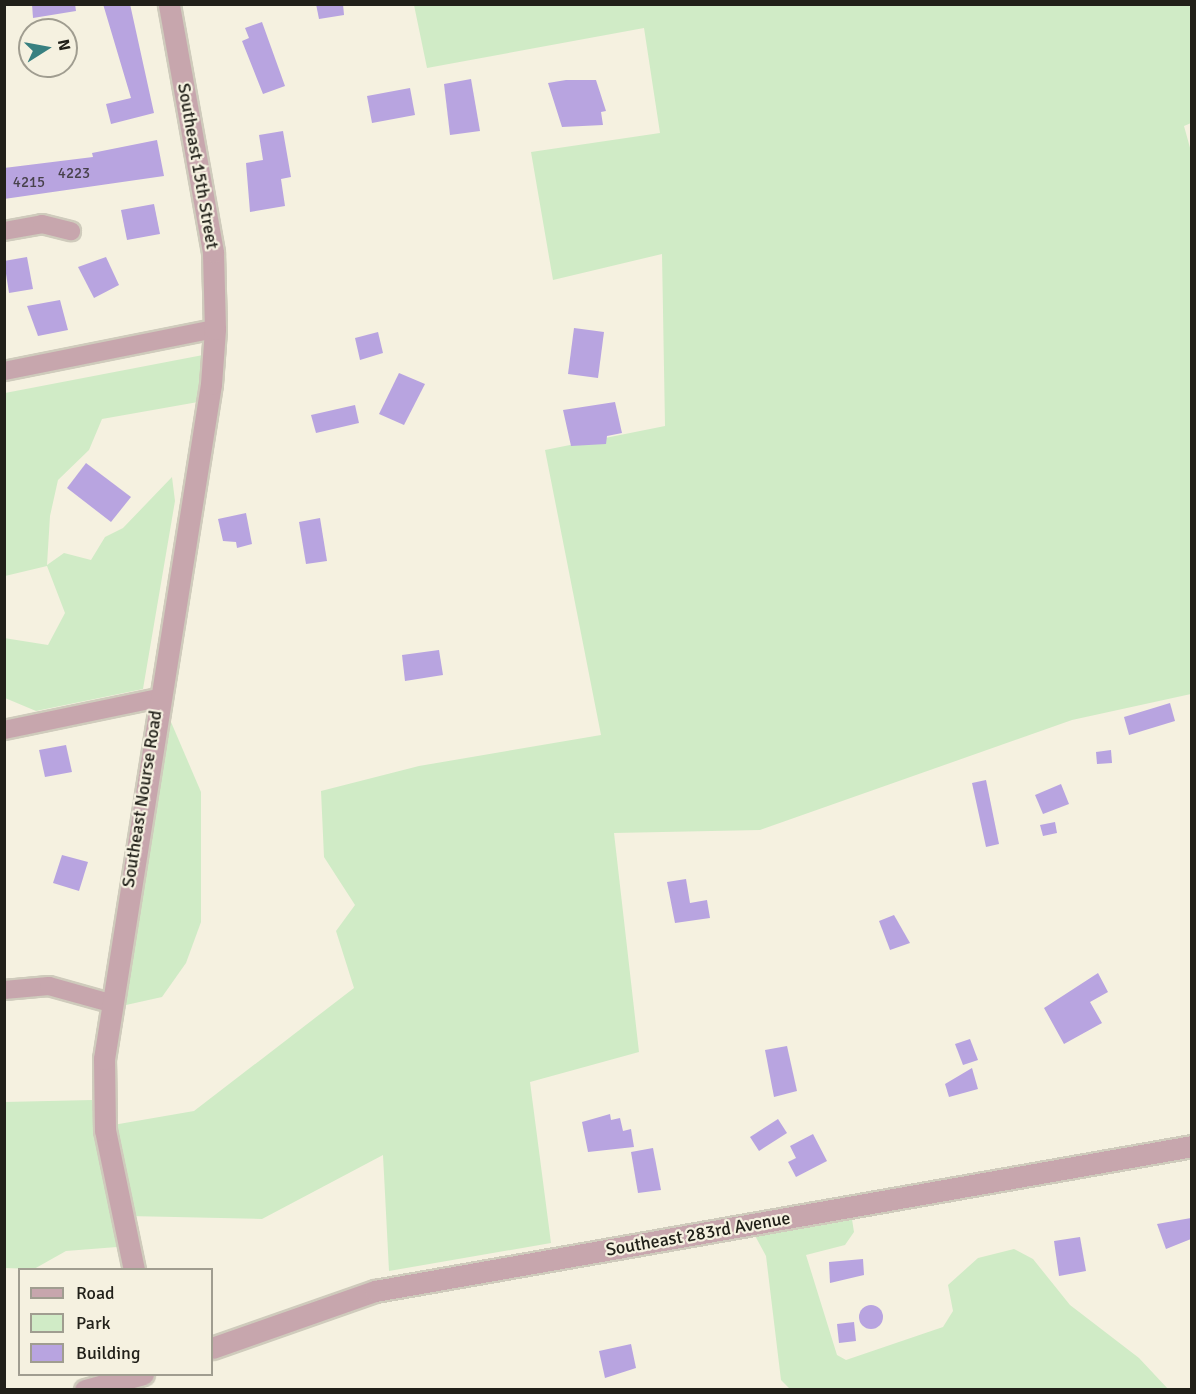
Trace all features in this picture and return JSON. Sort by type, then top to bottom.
[{"type":"street","name":"Southeast 15th Street","points":[[169,4],[213,252],[215,329]]},
{"type":"street","points":[[4,231],[42,224],[70,231]]},
{"type":"street","points":[[4,371],[215,329]]},
{"type":"street","name":"Southeast Nourse Road","points":[[134,1268],[104,1111],[110,1002],[211,384],[215,329]]},
{"type":"street","points":[[4,730],[159,698]]},
{"type":"street","points":[[4,990],[50,986],[110,1002]]},
{"type":"street","name":"Southeast 283rd Avenue","points":[[213,1348],[375,1291],[1191,1146]]},
{"type":"street","points":[[85,1389],[135,1376]]},
{"type":"green space","points":[[414,5],[1191,5],[1191,123],[1184,126],[1192,155],[1191,694],[1072,720],[760,830],[614,833],[639,1052],[530,1082],[551,1243],[389,1271],[383,1155],[262,1219],[128,1216],[113,1125],[194,1111],[354,988],[336,931],[355,905],[324,857],[321,791],[419,766],[601,735],[545,450],[665,426],[662,254],[553,280],[531,152],[660,133],[644,28],[427,68]]},
{"type":"green space","points":[[203,355],[198,402],[102,419],[89,450],[58,480],[50,516],[47,565],[64,553],[91,560],[105,537],[123,528],[172,477],[175,501],[143,689],[36,711],[5,698],[4,638],[48,645],[65,613],[47,566],[5,576],[5,393]]},
{"type":"green space","points":[[165,708],[201,792],[201,922],[186,963],[162,997],[117,1007]]},
{"type":"green space","points":[[92,1100],[117,1247],[66,1251],[36,1268],[5,1268],[5,1102]]},
{"type":"green space","points":[[851,1213],[854,1232],[845,1245],[806,1255],[837,1355],[846,1360],[943,1327],[953,1311],[948,1285],[978,1258],[1014,1249],[1033,1259],[1070,1305],[1139,1358],[1168,1389],[790,1389],[781,1380],[766,1256],[753,1232]]},
{"type":"building","points":[[32,4],[75,4],[76,11],[33,18]]},
{"type":"building","points":[[103,4],[130,4],[154,113],[111,124],[106,104],[131,98]]},
{"type":"building","points":[[316,4],[343,4],[344,15],[319,19]]},
{"type":"building","points":[[262,22],[285,86],[263,94],[242,41],[249,38],[245,28]]},
{"type":"building","points":[[471,79],[480,131],[450,135],[444,84]]},
{"type":"building","points":[[566,80],[596,80],[606,111],[601,112],[603,125],[562,127],[548,83]]},
{"type":"building","points":[[410,88],[415,115],[372,123],[367,96]]},
{"type":"building","points":[[283,131],[291,177],[281,179],[285,206],[250,212],[246,163],[263,160],[259,135]]},
{"type":"building","points":[[157,140],[164,176],[4,199],[4,168],[93,157],[92,153]]},
{"type":"building","points":[[154,204],[160,234],[127,240],[121,210]]},
{"type":"building","points":[[27,257],[33,289],[9,293],[4,261]]},
{"type":"building","points":[[106,257],[119,285],[94,298],[78,267]]},
{"type":"building","points":[[60,300],[68,330],[38,336],[27,306]]},
{"type":"building","points":[[574,328],[604,332],[598,378],[568,374]]},
{"type":"building","points":[[378,332],[383,353],[360,360],[355,338]]},
{"type":"building","points":[[399,373],[425,384],[404,425],[379,414]]},
{"type":"building","points":[[615,402],[622,433],[607,436],[606,444],[571,446],[563,410]]},
{"type":"building","points":[[355,405],[359,423],[316,433],[311,415]]},
{"type":"building","points":[[86,463],[131,497],[111,522],[67,488]]},
{"type":"building","points":[[246,513],[252,544],[237,548],[236,542],[223,541],[218,519]]},
{"type":"building","points":[[320,518],[327,561],[306,564],[299,522]]},
{"type":"building","points":[[439,650],[443,675],[405,681],[402,655]]},
{"type":"building","points":[[1170,703],[1175,721],[1129,735],[1124,717]]},
{"type":"building","points":[[66,745],[72,772],[45,777],[39,750]]},
{"type":"building","points":[[1111,750],[1112,763],[1097,764],[1096,752]]},
{"type":"building","points":[[986,780],[999,844],[986,847],[972,783]]},
{"type":"building","points":[[1061,784],[1069,804],[1043,814],[1035,795]]},
{"type":"building","points":[[1055,822],[1057,833],[1043,836],[1040,825]]},
{"type":"building","points":[[62,855],[88,862],[79,891],[53,883]]},
{"type":"building","points":[[686,879],[690,903],[707,900],[710,918],[675,923],[667,882]]},
{"type":"building","points":[[894,915],[910,943],[890,950],[879,921]]},
{"type":"building","points":[[1098,973],[1108,992],[1090,1002],[1102,1023],[1064,1044],[1044,1008]]},
{"type":"building","points":[[970,1039],[978,1060],[963,1065],[955,1044]]},
{"type":"building","points":[[787,1046],[797,1091],[774,1097],[765,1050]]},
{"type":"building","points":[[972,1068],[978,1089],[949,1097],[945,1084]]},
{"type":"building","points":[[610,1114],[611,1120],[620,1118],[623,1131],[631,1129],[634,1147],[588,1152],[582,1122]]},
{"type":"building","points":[[778,1119],[787,1133],[759,1151],[750,1137]]},
{"type":"building","points":[[813,1134],[827,1161],[796,1177],[788,1162],[796,1158],[790,1146]]},
{"type":"building","points":[[653,1148],[661,1190],[638,1193],[631,1152]]},
{"type":"building","points":[[1191,1218],[1191,1239],[1166,1249],[1157,1224]]},
{"type":"building","points":[[1080,1237],[1086,1271],[1059,1276],[1054,1241]]},
{"type":"building","points":[[863,1259],[864,1275],[830,1283],[829,1262]]},
{"type":"building","points":[[871,1305],[880,1308],[883,1317],[880,1326],[871,1329],[862,1326],[859,1317],[862,1308]]},
{"type":"building","points":[[854,1322],[856,1341],[839,1343],[837,1324]]},
{"type":"building","points":[[631,1344],[636,1368],[605,1378],[599,1351]]}]
